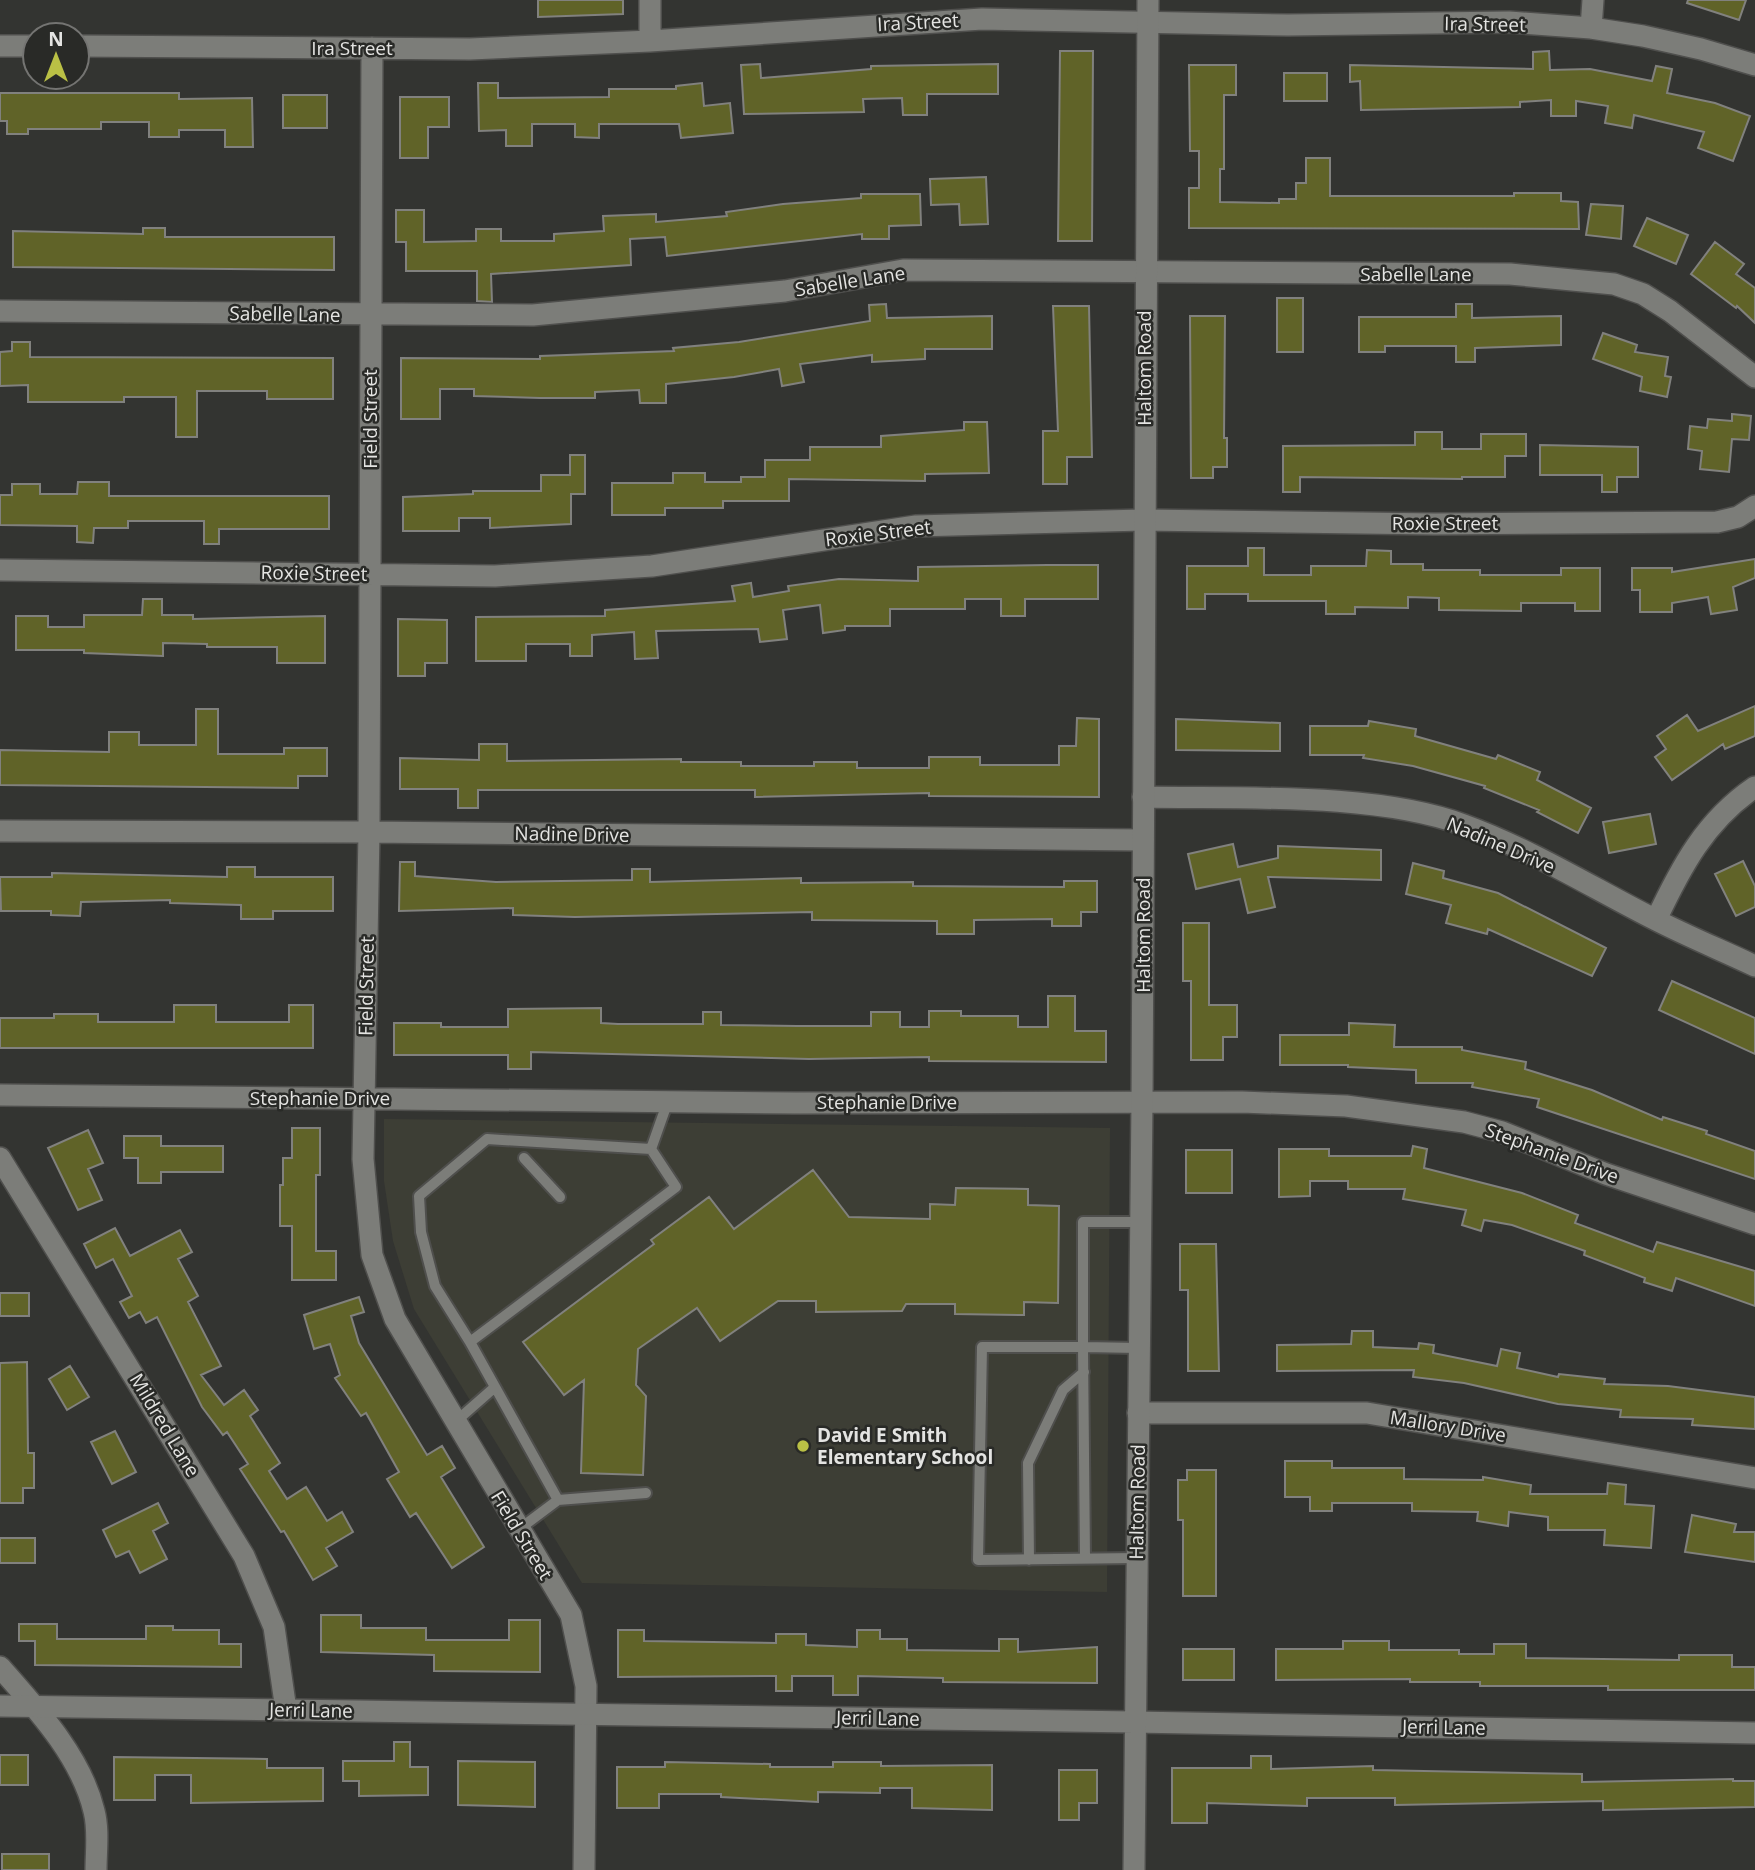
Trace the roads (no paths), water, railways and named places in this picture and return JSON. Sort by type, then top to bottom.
[{"type":"street","points":[[650,0],[650,41]]},
{"type":"street","name":"Haltom Road","points":[[1134,1870],[1142,1102],[1143,520],[1148,0]]},
{"type":"street","points":[[1591,28],[1593,0]]},
{"type":"street","name":"Ira Street","points":[[91,46],[470,49],[650,41],[982,19],[1509,22],[1591,28],[1701,49],[1755,65]]},
{"type":"street","points":[[0,46],[21,46]]},
{"type":"street","name":"Field Street","points":[[372,48],[365,1210],[372,1255],[395,1320],[454,1423],[571,1615],[586,1686],[584,1870]]},
{"type":"street","name":"Sabelle Lane","points":[[0,311],[533,315],[785,291],[903,270],[1510,274],[1614,284],[1643,295],[1670,311],[1755,377]]},
{"type":"street","name":"Roxie Street","points":[[0,570],[495,576],[652,566],[916,526],[1143,520],[1435,524],[1717,522],[1738,517],[1755,506]]},
{"type":"street","points":[[1656,920],[1684,862],[1707,827],[1734,801],[1755,787]]},
{"type":"street","name":"Nadine Drive","points":[[1143,797],[1319,801],[1397,808],[1462,824],[1546,861],[1656,920],[1755,966]]},
{"type":"street","name":"Nadine Drive","points":[[0,831],[369,832],[1143,841]]},
{"type":"street","name":"Stephanie Drive","points":[[0,1095],[1142,1102],[1346,1106],[1464,1122],[1540,1146],[1606,1174],[1755,1224]]},
{"type":"street","name":"Mildred Lane","points":[[0,1158],[244,1556],[274,1627],[286,1710]]},
{"type":"street","name":"Mallory Drive","points":[[1139,1413],[1367,1413],[1755,1478]]},
{"type":"street","points":[[0,1667],[35,1706],[79,1770],[94,1811],[96,1870]]},
{"type":"street","name":"Jerri Lane","points":[[0,1706],[1755,1733]]},
{"type":"lane","points":[[651,1149],[668,1101]]},
{"type":"lane","points":[[558,1500],[470,1342],[435,1286],[421,1232],[419,1196],[487,1139],[651,1149]]},
{"type":"lane","points":[[470,1342],[676,1187],[651,1149]]},
{"type":"lane","points":[[524,1158],[560,1196]]},
{"type":"lane","points":[[1085,1559],[1083,1222],[1141,1222]]},
{"type":"lane","points":[[1137,1558],[978,1560],[982,1347],[1139,1348]]},
{"type":"lane","points":[[1029,1560],[1028,1463],[1063,1390],[1084,1372]]},
{"type":"lane","points":[[454,1423],[495,1387]]},
{"type":"lane","points":[[518,1530],[558,1500],[646,1493]]},
{"type":"place","name":"David E Smith Elementary School","points":[[803,1446]]}]
